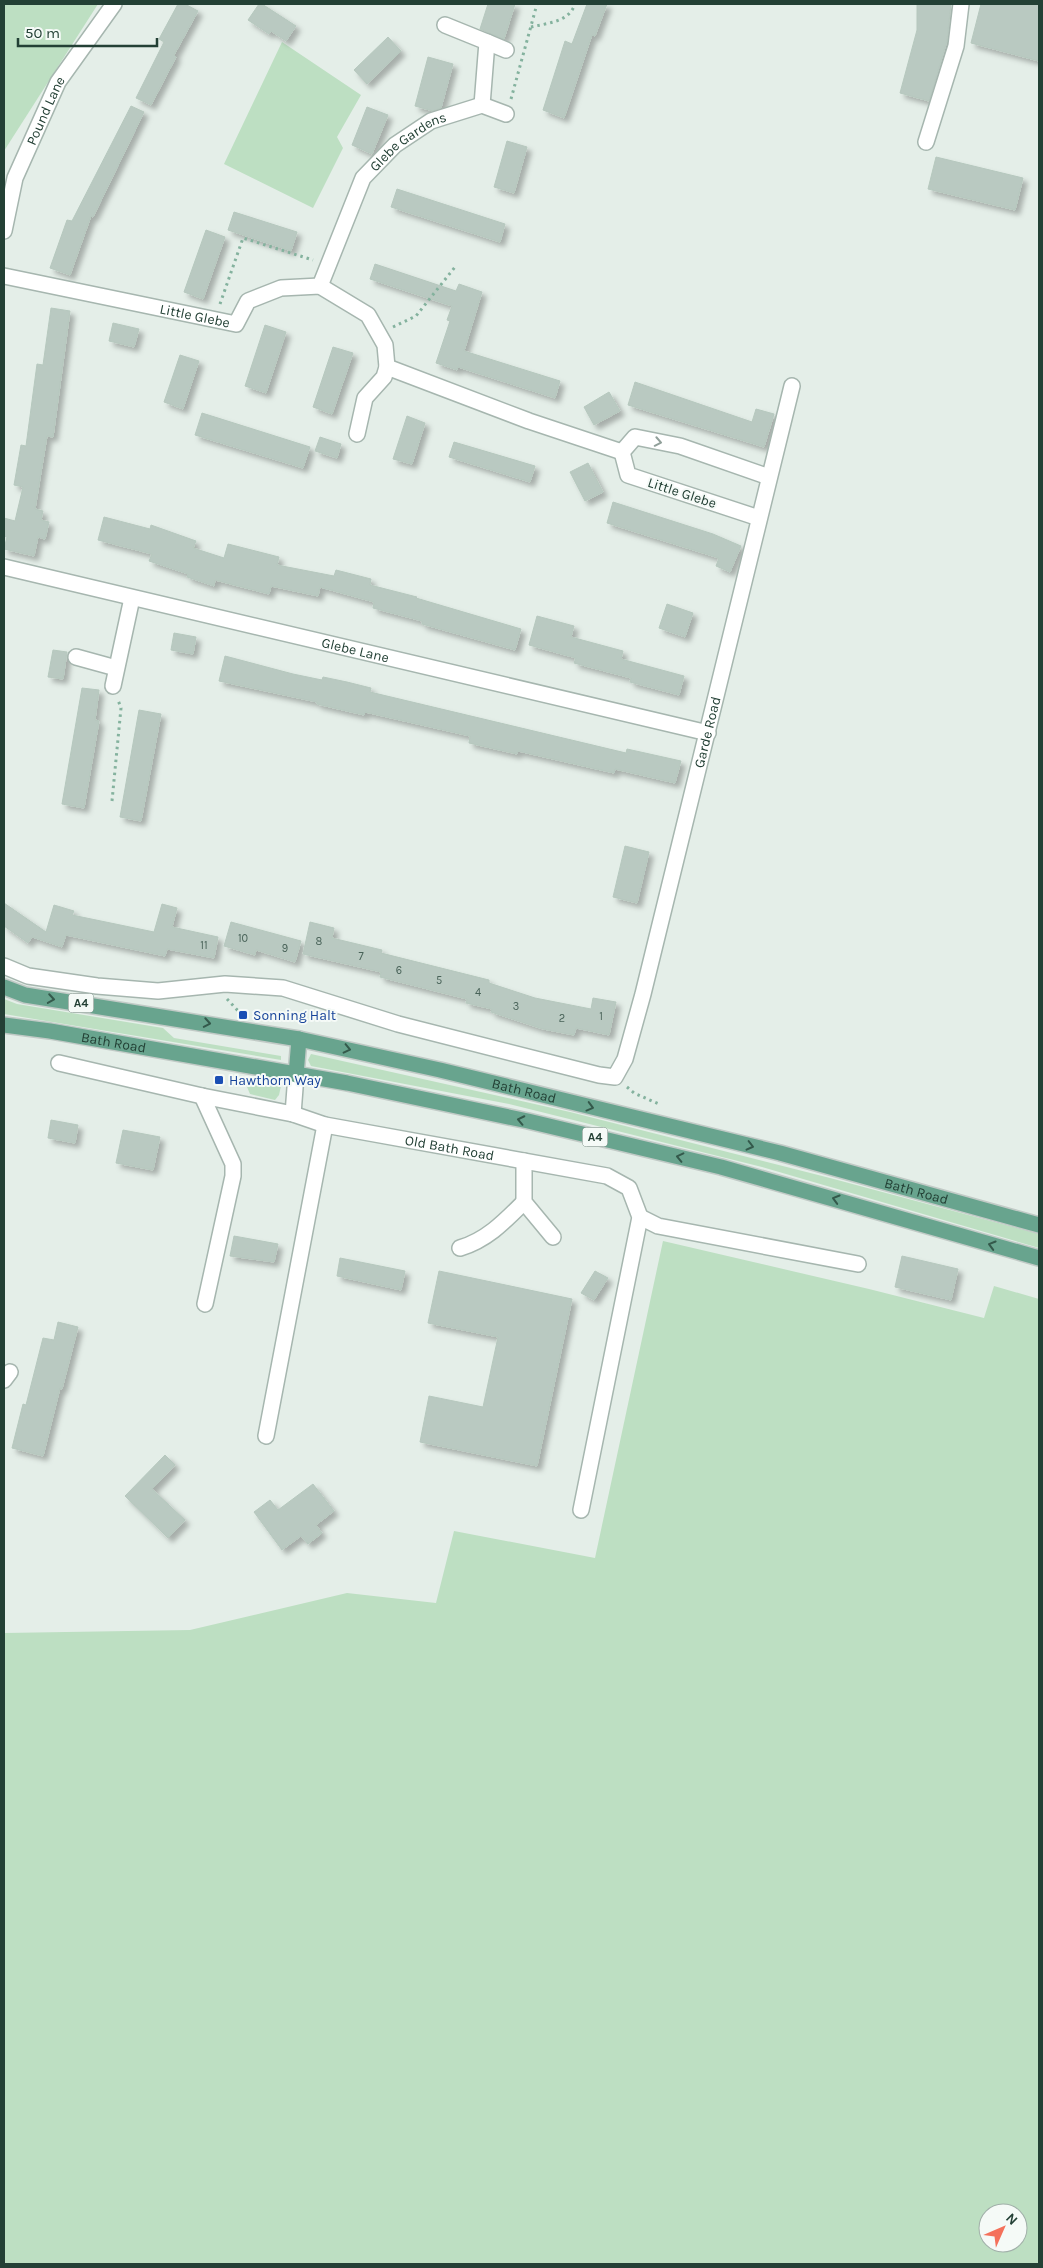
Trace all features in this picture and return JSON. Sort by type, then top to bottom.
[{"type":"main road","name":"Bath Road","points":[[4,988],[25,995],[300,1039],[440,1070],[748,1145],[1039,1225]]},
{"type":"main road","name":"Bath Road","points":[[4,1025],[50,1031],[296,1074],[528,1121],[721,1167],[1039,1258]]},
{"type":"main road","points":[[296,1074],[300,1039]]},
{"type":"street","name":"Pound Lane","points":[[4,231],[9,176],[58,82],[114,4]]},
{"type":"street","points":[[926,142],[956,46],[961,4]]},
{"type":"street","points":[[445,25],[506,50]]},
{"type":"street","points":[[487,42],[482,105],[506,114]]},
{"type":"street","name":"Glebe Gardens","points":[[320,286],[363,178],[395,145],[430,121],[482,105]]},
{"type":"street","name":"Little Glebe","points":[[4,276],[236,324],[248,301],[281,288],[320,286]]},
{"type":"street","points":[[320,286],[368,315],[385,345],[387,366],[384,377],[365,398],[357,434]]},
{"type":"street","points":[[387,366],[529,421],[622,452],[634,437],[680,446],[769,477]]},
{"type":"street","name":"Garde Road","points":[[4,966],[28,976],[106,987],[158,991],[225,984],[283,988],[398,1024],[599,1075],[615,1077],[625,1059],[643,994],[792,386]]},
{"type":"street","name":"Little Glebe","points":[[622,452],[628,475],[759,518]]},
{"type":"street","name":"Glebe Lane","points":[[4,568],[708,733]]},
{"type":"street","points":[[113,686],[132,598]]},
{"type":"street","points":[[76,657],[116,668]]},
{"type":"street","name":"Old Bath Road","points":[[59,1063],[202,1096],[293,1114],[325,1125],[607,1176],[629,1188],[640,1217]]},
{"type":"street","points":[[293,1114],[296,1074]]},
{"type":"street","points":[[202,1096],[233,1164],[233,1176],[205,1304]]},
{"type":"street","points":[[266,1436],[325,1125]]},
{"type":"street","points":[[524,1161],[524,1202],[553,1237]]},
{"type":"street","points":[[460,1248],[476,1244],[495,1230],[524,1202]]},
{"type":"street","points":[[581,1510],[640,1217],[658,1226],[858,1264]]},
{"type":"path","points":[[531,27],[563,19],[572,12],[575,4]]},
{"type":"path","points":[[214,319],[242,238],[329,264]]},
{"type":"path","points":[[379,334],[416,316],[455,266]]},
{"type":"path","points":[[112,801],[121,708],[113,686]]},
{"type":"green space","points":[[4,4],[98,4],[4,151]]},
{"type":"green space","points":[[282,42],[361,95],[337,137],[343,148],[313,208],[224,164]]},
{"type":"green space","points":[[4,999],[17,1004],[163,1028],[174,1038],[281,1056],[281,1060],[4,1014]]},
{"type":"green space","points":[[311,1054],[570,1112],[830,1178],[1039,1234],[1039,1248],[762,1167],[509,1104],[311,1066],[308,1060]]},
{"type":"green space","points":[[270,1081],[281,1086],[279,1095],[275,1100],[250,1094],[247,1087],[258,1082]]},
{"type":"green space","points":[[663,1241],[984,1318],[994,1286],[1039,1299],[1039,2264],[4,2264],[4,1633],[190,1630],[347,1593],[436,1603],[454,1531],[595,1558]]},
{"type":"building","points":[[178,4],[185,4],[198,11],[174,55],[176,57],[151,105],[136,98],[164,42],[159,39]]},
{"type":"building","points":[[259,4],[262,4],[296,26],[286,41],[271,31],[269,34],[248,20]]},
{"type":"building","points":[[488,4],[515,4],[504,39],[480,29]]},
{"type":"building","points":[[587,4],[607,4],[595,36],[592,35],[564,118],[543,110],[565,41],[572,44]]},
{"type":"building","points":[[917,4],[951,4],[947,41],[929,101],[900,93],[917,30]]},
{"type":"building","points":[[981,4],[1039,4],[1039,61],[971,43]]},
{"type":"building","points":[[388,37],[401,51],[367,84],[354,70]]},
{"type":"building","points":[[428,57],[453,64],[441,108],[433,111],[415,106]]},
{"type":"building","points":[[131,106],[144,112],[93,217],[91,216],[70,275],[50,268],[67,220],[72,221]]},
{"type":"building","points":[[367,107],[388,115],[372,154],[352,145]]},
{"type":"building","points":[[507,141],[527,147],[514,193],[494,187]]},
{"type":"building","points":[[936,157],[1023,178],[1015,210],[928,189]]},
{"type":"building","points":[[397,189],[505,224],[500,242],[391,207]]},
{"type":"building","points":[[234,212],[297,232],[291,251],[228,230]]},
{"type":"building","points":[[206,230],[225,237],[203,299],[184,292]]},
{"type":"building","points":[[375,264],[456,291],[459,284],[482,292],[464,351],[560,381],[555,398],[458,367],[457,370],[436,363],[450,321],[447,320],[452,306],[370,279]]},
{"type":"building","points":[[51,308],[70,311],[53,437],[47,436],[35,509],[43,511],[41,520],[49,522],[45,539],[38,537],[34,556],[4,549],[7,537],[4,536],[4,518],[15,521],[23,487],[14,485],[21,445],[26,446],[37,364],[43,365]]},
{"type":"building","points":[[113,323],[139,329],[134,347],[109,341]]},
{"type":"building","points":[[265,325],[286,332],[266,393],[245,386]]},
{"type":"building","points":[[333,347],[353,353],[332,414],[313,407]]},
{"type":"building","points":[[180,355],[199,361],[183,409],[164,402]]},
{"type":"building","points":[[635,382],[752,422],[756,409],[774,414],[764,447],[628,405]]},
{"type":"building","points":[[609,392],[620,411],[594,425],[584,407]]},
{"type":"building","points":[[202,413],[310,447],[303,468],[195,435]]},
{"type":"building","points":[[407,416],[425,423],[412,464],[393,459]]},
{"type":"building","points":[[320,437],[341,444],[337,458],[315,451]]},
{"type":"building","points":[[454,442],[535,466],[530,482],[449,457]]},
{"type":"building","points":[[588,463],[603,492],[585,501],[570,472]]},
{"type":"building","points":[[613,502],[713,534],[741,546],[730,572],[716,566],[719,558],[607,523]]},
{"type":"building","points":[[104,517],[150,529],[151,525],[196,541],[193,548],[224,558],[228,544],[279,557],[277,565],[334,576],[336,570],[371,579],[370,585],[417,597],[521,629],[515,650],[422,624],[422,621],[373,608],[374,602],[320,587],[318,596],[271,586],[269,594],[215,580],[214,586],[187,577],[188,574],[149,561],[152,554],[98,540]]},
{"type":"building","points":[[667,604],[693,613],[685,637],[659,628]]},
{"type":"building","points":[[537,616],[574,626],[571,637],[623,651],[621,659],[684,676],[679,695],[630,682],[631,678],[574,663],[576,658],[529,645]]},
{"type":"building","points":[[174,633],[196,637],[193,654],[171,650]]},
{"type":"building","points":[[53,650],[67,652],[63,679],[48,677]]},
{"type":"building","points":[[225,656],[293,674],[322,680],[323,677],[347,682],[371,688],[370,692],[626,753],[627,749],[681,761],[675,783],[615,769],[614,773],[518,751],[517,754],[469,743],[470,736],[365,712],[364,715],[317,704],[317,702],[219,681]]},
{"type":"building","points":[[82,688],[99,690],[95,720],[99,721],[84,808],[62,804]]},
{"type":"building","points":[[139,710],[161,714],[141,821],[120,817]]},
{"type":"building","points":[[625,846],[649,852],[637,903],[613,897]]},
{"type":"building","points":[[4,903],[46,932],[54,905],[74,911],[72,915],[154,932],[162,904],[177,908],[172,927],[218,937],[214,958],[167,949],[165,956],[66,935],[62,947],[32,937],[28,943],[4,926]]},
{"type":"building","points":[[231,922],[301,941],[295,962],[256,950],[255,955],[224,946]]},
{"type":"building","points":[[310,922],[334,928],[332,938],[382,950],[381,953],[489,980],[489,983],[535,998],[591,1009],[593,998],[616,1002],[609,1035],[576,1028],[574,1035],[543,1029],[491,1012],[492,1009],[466,1003],[467,999],[380,977],[381,972],[303,954]]},
{"type":"building","points":[[51,1120],[78,1125],[75,1143],[48,1138]]},
{"type":"building","points":[[123,1130],[160,1137],[153,1170],[116,1163]]},
{"type":"building","points":[[234,1236],[278,1244],[274,1262],[230,1256]]},
{"type":"building","points":[[902,1256],[958,1269],[951,1300],[895,1287]]},
{"type":"building","points":[[340,1258],[405,1271],[401,1290],[337,1276]]},
{"type":"building","points":[[439,1271],[572,1299],[537,1466],[420,1442],[429,1396],[483,1407],[498,1337],[428,1323]]},
{"type":"building","points":[[595,1271],[608,1278],[594,1300],[581,1293]]},
{"type":"building","points":[[58,1322],[78,1327],[43,1456],[12,1448],[23,1404],[26,1405],[43,1338],[54,1340]]},
{"type":"building","points":[[165,1455],[175,1465],[152,1489],[185,1520],[168,1538],[125,1496]]},
{"type":"building","points":[[313,1484],[334,1511],[316,1525],[322,1533],[308,1544],[301,1536],[282,1550],[254,1512],[270,1500],[278,1510]]},
{"type":"place","name":"Sonning Halt","points":[[243,1015]]},
{"type":"place","name":"Hawthorn Way","points":[[219,1080]]}]
